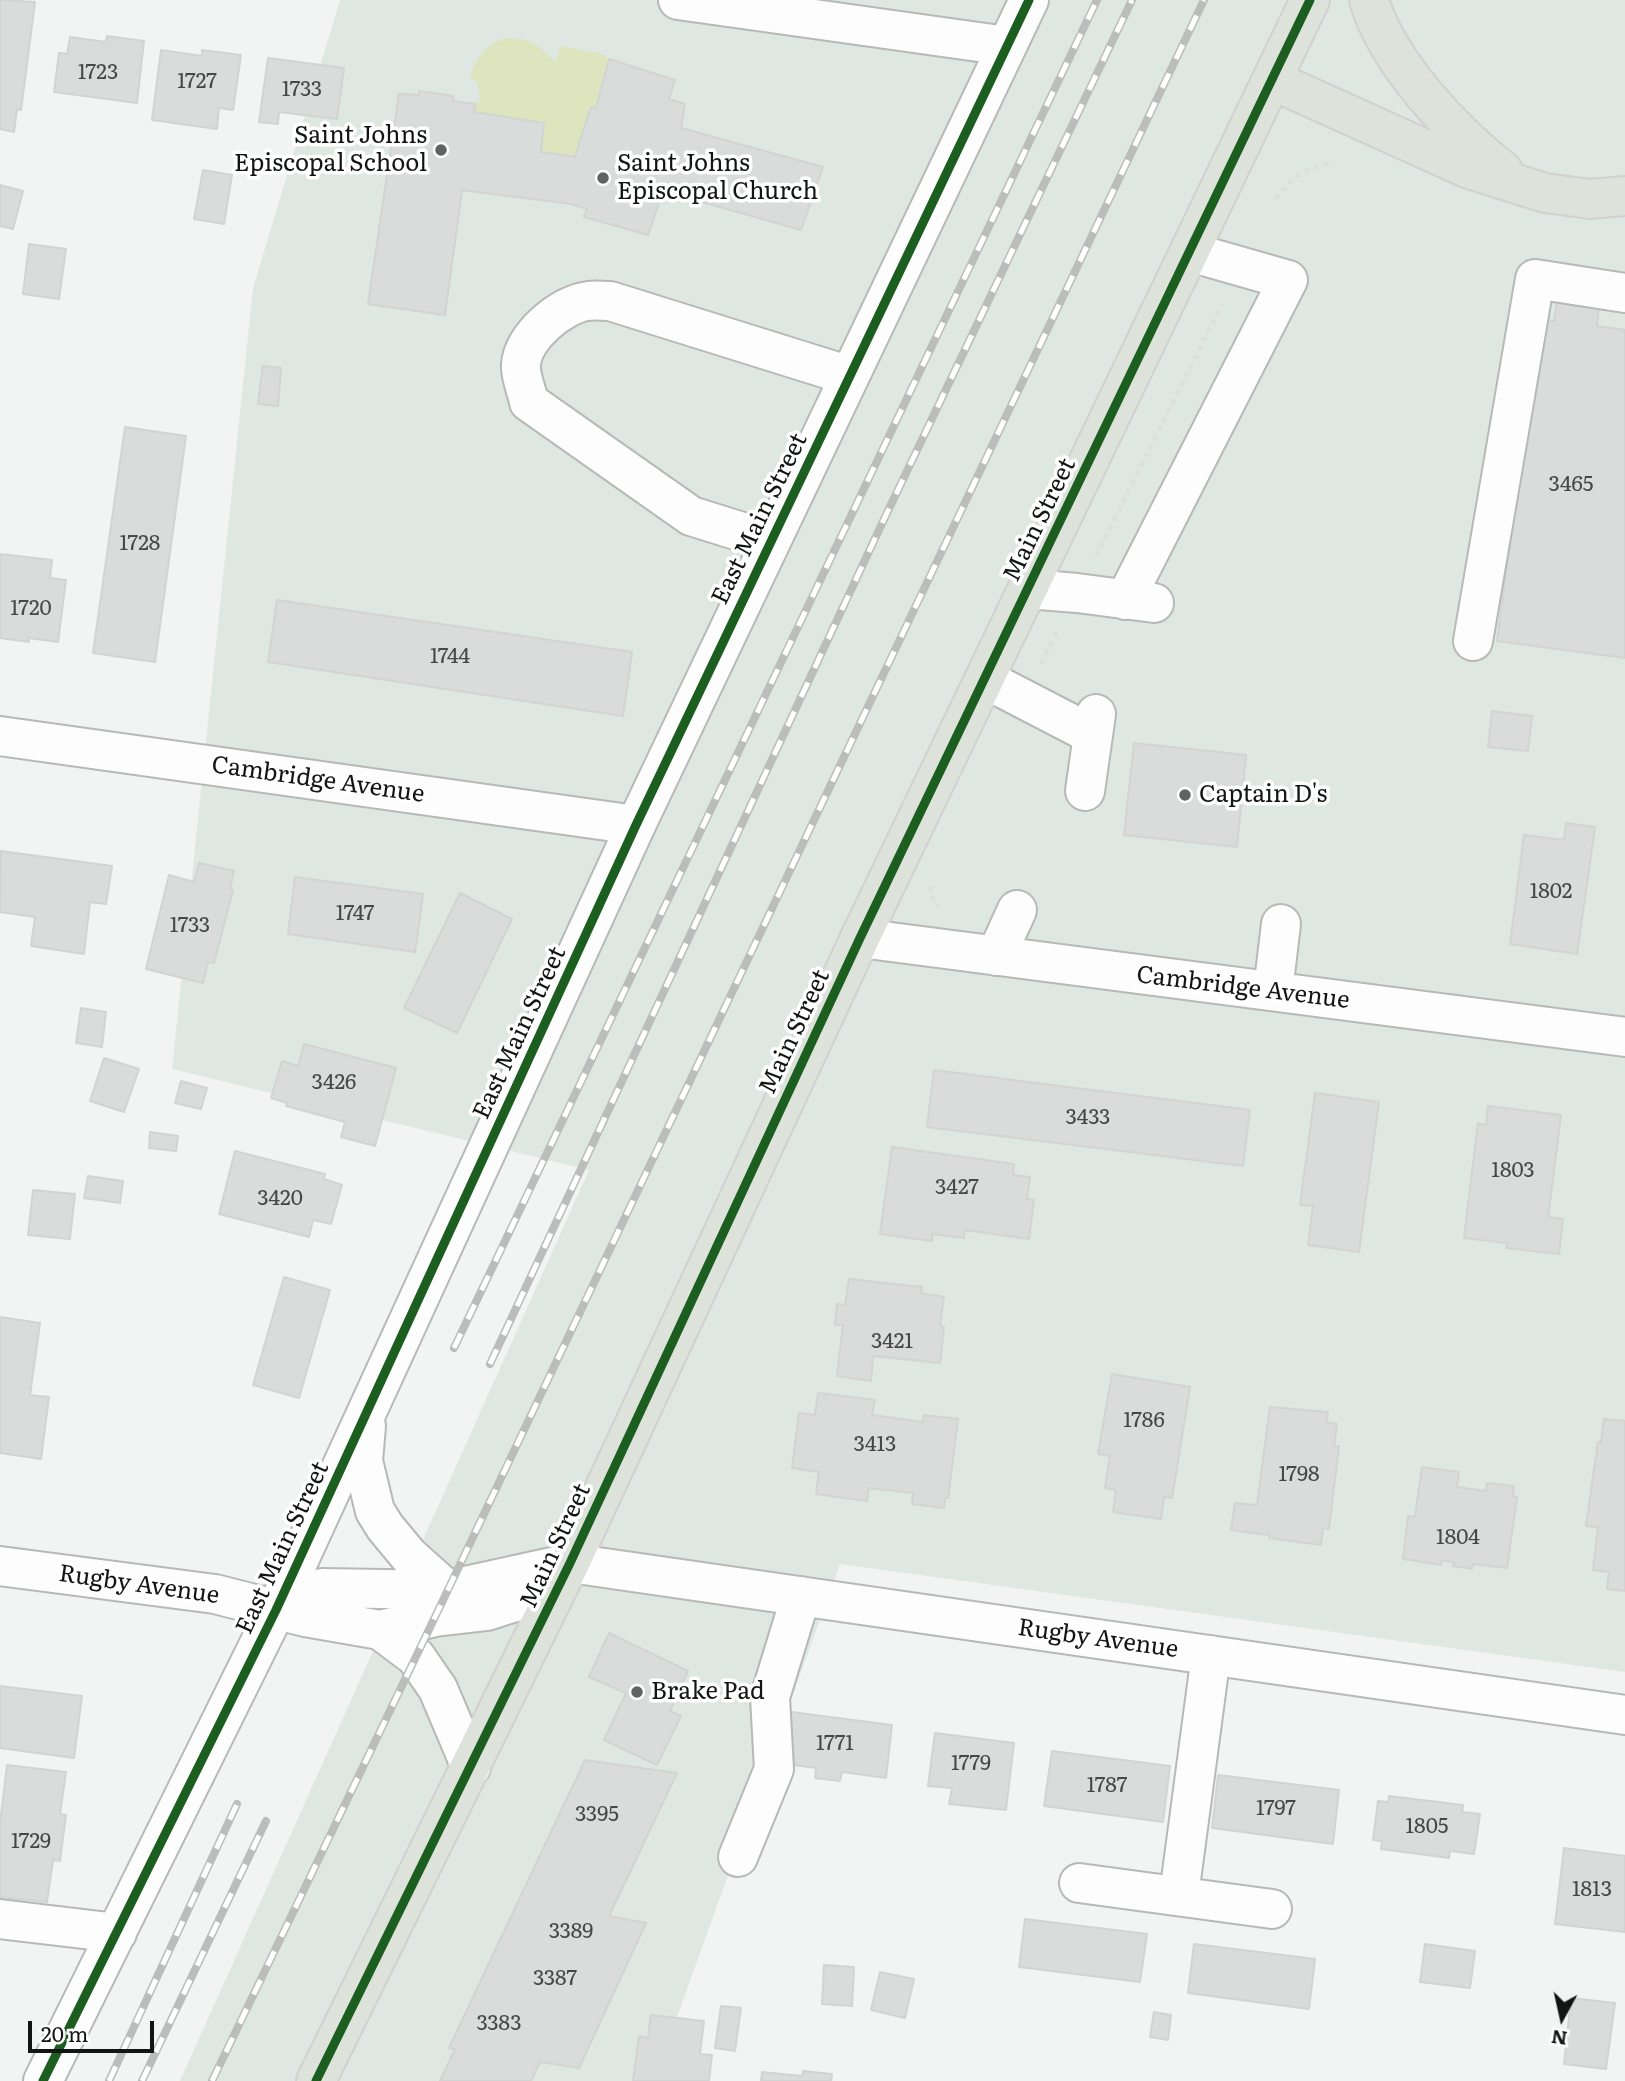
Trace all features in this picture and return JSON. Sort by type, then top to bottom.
[{"type":"main road","name":"Main Street","points":[[316,2081],[570,1563],[860,938],[1310,0]]},
{"type":"main road","points":[[1368,0],[1386,43],[1414,82],[1474,148],[1521,185]]},
{"type":"main road","points":[[1272,80],[1469,169],[1545,193],[1590,199],[1625,197]]},
{"type":"street","points":[[678,0],[766,6],[1007,46]]},
{"type":"street","name":"East Main Street","points":[[43,2081],[276,1610],[636,825],[1029,0]]},
{"type":"street","points":[[1028,589],[1139,602],[1288,280],[1190,252]]},
{"type":"street","points":[[1473,641],[1535,279],[1625,293]]},
{"type":"street","points":[[771,541],[691,516],[529,402],[521,365],[530,341],[543,326],[565,309],[587,301],[610,301],[850,376]]},
{"type":"street","points":[[985,679],[1094,725],[1085,791]]},
{"type":"street","name":"Cambridge Avenue","points":[[0,736],[636,825]]},
{"type":"street","points":[[996,956],[1017,910]]},
{"type":"street","points":[[1273,991],[1281,924]]},
{"type":"street","name":"Cambridge Avenue","points":[[860,938],[1625,1037]]},
{"type":"street","points":[[367,1416],[363,1461],[375,1511],[384,1527],[409,1556],[447,1590]]},
{"type":"street","name":"Rugby Avenue","points":[[0,1566],[215,1594],[305,1618],[380,1630],[435,1617],[487,1611],[521,1600],[570,1563]]},
{"type":"street","name":"Rugby Avenue","points":[[276,1610],[323,1588],[447,1590],[570,1563],[1625,1715]]},
{"type":"street","points":[[738,1857],[774,1769],[770,1697],[801,1596]]},
{"type":"street","points":[[380,1630],[416,1657],[438,1689],[471,1767]]},
{"type":"street","points":[[1180,1895],[1211,1656]]},
{"type":"street","points":[[1079,1883],[1272,1909]]},
{"type":"street","points":[[0,1920],[117,1933]]},
{"type":"path","points":[[1276,199],[1285,185],[1298,174],[1313,167],[1335,163]]},
{"type":"path","points":[[1094,558],[1227,294]]},
{"type":"path","points":[[1040,666],[1058,630]]},
{"type":"shaded area","points":[[340,0],[1625,0],[1625,1672],[840,1564],[654,2081],[180,2081],[589,1170],[172,1069],[253,288]]},
{"type":"green space","points":[[504,38],[533,43],[556,63],[560,46],[602,54],[609,59],[596,108],[575,157],[541,152],[544,123],[474,112],[475,104],[481,101],[477,81],[470,78],[472,71],[486,49]]},
{"type":"building","points":[[0,0],[35,2],[21,110],[17,109],[14,132],[0,129]]},
{"type":"building","points":[[107,36],[144,41],[137,103],[54,92],[59,53],[67,54],[70,37],[106,42]]},
{"type":"building","points":[[161,50],[202,56],[202,50],[241,55],[233,110],[219,108],[217,129],[152,120]]},
{"type":"building","points":[[268,58],[344,68],[337,119],[279,112],[278,124],[259,122]]},
{"type":"building","name":"Saint Johns Episcopal Church","points":[[609,59],[675,80],[669,99],[685,104],[681,128],[823,167],[801,230],[663,191],[648,235],[584,217],[587,209],[571,204],[462,190],[445,315],[368,304],[399,94],[419,95],[419,91],[453,96],[453,101],[475,104],[474,112],[544,123],[541,152],[575,157],[591,107],[596,108]]},
{"type":"building","points":[[203,170],[232,175],[224,224],[194,219]]},
{"type":"building","points":[[0,185],[23,191],[13,229],[0,226]]},
{"type":"building","points":[[29,244],[66,249],[59,299],[23,294]]},
{"type":"building","points":[[1557,302],[1599,308],[1597,326],[1625,330],[1625,658],[1497,641],[1540,319],[1554,321]]},
{"type":"building","points":[[263,366],[281,368],[278,406],[258,404]]},
{"type":"building","points":[[125,427],[186,436],[155,662],[93,653]]},
{"type":"building","points":[[0,554],[52,560],[50,578],[66,580],[58,642],[0,638]]},
{"type":"building","points":[[277,600],[632,652],[623,716],[268,662]]},
{"type":"building","points":[[1492,711],[1532,716],[1528,751],[1488,747]]},
{"type":"building","name":"Captain D's","points":[[1134,743],[1246,755],[1237,847],[1124,835]]},
{"type":"building","points":[[1566,823],[1595,827],[1577,954],[1510,944],[1524,835],[1564,840]]},
{"type":"building","points":[[1,851],[112,866],[106,904],[90,902],[84,954],[31,946],[35,917],[0,912]]},
{"type":"building","points":[[199,863],[234,871],[230,889],[233,890],[214,963],[208,962],[203,983],[146,969],[169,875],[194,882]]},
{"type":"building","points":[[295,877],[423,894],[415,952],[288,934]]},
{"type":"building","points":[[460,893],[512,919],[457,1033],[404,1008]]},
{"type":"building","points":[[81,1008],[106,1012],[102,1047],[76,1043]]},
{"type":"building","points":[[304,1044],[396,1068],[375,1146],[341,1137],[345,1122],[286,1106],[287,1103],[271,1098],[282,1061],[298,1066]]},
{"type":"building","points":[[104,1058],[139,1069],[124,1112],[90,1101]]},
{"type":"building","points":[[934,1070],[1250,1110],[1243,1166],[927,1127]]},
{"type":"building","points":[[181,1081],[207,1088],[201,1109],[175,1103]]},
{"type":"building","points":[[1315,1093],[1379,1102],[1359,1252],[1308,1245],[1313,1206],[1300,1205]]},
{"type":"building","points":[[1488,1106],[1561,1115],[1548,1217],[1563,1219],[1559,1254],[1506,1248],[1507,1243],[1464,1238],[1478,1123],[1486,1125]]},
{"type":"building","points":[[150,1132],[178,1136],[176,1151],[149,1148]]},
{"type":"building","points":[[892,1147],[1014,1164],[1013,1175],[1030,1177],[1027,1199],[1034,1200],[1029,1239],[965,1230],[964,1238],[932,1234],[932,1241],[880,1234]]},
{"type":"building","points":[[235,1151],[325,1174],[324,1179],[342,1185],[331,1224],[313,1220],[309,1237],[219,1214]]},
{"type":"building","points":[[88,1176],[123,1181],[120,1203],[84,1198]]},
{"type":"building","points":[[33,1190],[75,1194],[70,1239],[28,1235]]},
{"type":"building","points":[[284,1277],[330,1290],[299,1398],[253,1385]]},
{"type":"building","points":[[849,1279],[922,1287],[921,1293],[944,1297],[940,1326],[944,1327],[940,1363],[873,1356],[871,1381],[837,1376],[843,1325],[835,1325],[837,1304],[845,1305]]},
{"type":"building","points":[[0,1317],[40,1323],[30,1395],[49,1397],[41,1459],[0,1453]]},
{"type":"building","points":[[1112,1374],[1190,1387],[1172,1498],[1164,1497],[1161,1519],[1113,1512],[1116,1490],[1105,1488],[1110,1456],[1098,1454]]},
{"type":"building","points":[[818,1393],[875,1400],[872,1415],[923,1422],[924,1415],[958,1419],[948,1498],[945,1498],[944,1508],[912,1504],[913,1493],[869,1488],[867,1501],[816,1494],[819,1472],[792,1468],[799,1413],[815,1415]]},
{"type":"building","points":[[1270,1407],[1328,1412],[1326,1422],[1337,1424],[1334,1446],[1339,1446],[1329,1529],[1323,1528],[1321,1545],[1231,1530],[1235,1503],[1257,1505]]},
{"type":"building","points":[[1604,1419],[1625,1421],[1625,1591],[1607,1589],[1609,1572],[1593,1570],[1598,1527],[1586,1526],[1598,1442],[1601,1442]]},
{"type":"building","points":[[1422,1467],[1459,1472],[1457,1487],[1486,1491],[1487,1483],[1514,1486],[1513,1497],[1517,1497],[1507,1568],[1473,1564],[1472,1569],[1453,1566],[1454,1562],[1442,1560],[1441,1565],[1403,1559],[1408,1516],[1415,1517]]},
{"type":"building","points":[[609,1633],[688,1671],[670,1711],[681,1716],[657,1765],[604,1740],[626,1693],[589,1677]]},
{"type":"building","points":[[0,1686],[82,1696],[74,1758],[0,1748]]},
{"type":"building","points":[[784,1711],[892,1725],[886,1778],[842,1772],[840,1781],[815,1778],[816,1768],[778,1763]]},
{"type":"building","points":[[935,1733],[1014,1743],[1006,1810],[949,1804],[952,1788],[928,1786]]},
{"type":"building","points":[[1052,1751],[1170,1766],[1163,1822],[1044,1806]]},
{"type":"building","points":[[585,1760],[677,1773],[609,1916],[646,1923],[579,2068],[540,2062],[531,2081],[440,2081],[455,2049],[449,2048]]},
{"type":"building","points":[[7,1765],[66,1772],[60,1814],[66,1815],[60,1861],[53,1860],[47,1902],[0,1897],[0,1824]]},
{"type":"building","points":[[1218,1775],[1339,1790],[1333,1844],[1212,1828]]},
{"type":"building","points":[[1389,1796],[1463,1805],[1462,1812],[1480,1814],[1474,1854],[1450,1851],[1449,1858],[1381,1849],[1382,1841],[1373,1840],[1378,1801],[1388,1802]]},
{"type":"building","points":[[1564,1848],[1625,1856],[1625,1932],[1555,1924]]},
{"type":"building","points":[[1025,1919],[1147,1934],[1140,1982],[1019,1967]]},
{"type":"building","points":[[1194,1944],[1315,1959],[1309,2009],[1188,1993]]},
{"type":"building","points":[[1425,1944],[1475,1951],[1470,1988],[1420,1982]]},
{"type":"building","points":[[824,1965],[854,1967],[852,2006],[822,2004]]},
{"type":"building","points":[[880,1972],[914,1979],[905,2018],[871,2010]]},
{"type":"building","points":[[1571,1998],[1615,2003],[1606,2069],[1564,2064]]},
{"type":"building","points":[[721,2006],[741,2008],[735,2051],[715,2048]]},
{"type":"building","points":[[1154,2012],[1171,2015],[1168,2040],[1150,2037]]},
{"type":"building","points":[[651,2015],[704,2021],[700,2054],[712,2055],[709,2081],[633,2081],[639,2036],[648,2038]]},
{"type":"building","points":[[803,2071],[832,2074],[831,2081],[761,2081],[762,2072],[802,2076]]},
{"type":"railway","points":[[454,1348],[1097,0]]},
{"type":"railway","points":[[490,1364],[886,515],[1132,0]]},
{"type":"railway","points":[[212,2081],[1204,0]]},
{"type":"railway","points":[[109,2081],[237,1804]]},
{"type":"railway","points":[[142,2081],[266,1821]]},
{"type":"cycle path","points":[[43,2081],[276,1610],[636,825],[1029,0]]},
{"type":"cycle path","points":[[316,2081],[570,1563],[860,938],[1310,0]]},
{"type":"place","name":"Saint Johns Episcopal School","points":[[441,150]]},
{"type":"place","name":"Saint Johns Episcopal Church","points":[[603,178]]},
{"type":"place","name":"Captain D's","points":[[1185,795]]},
{"type":"place","name":"Brake Pad","points":[[637,1692]]}]
